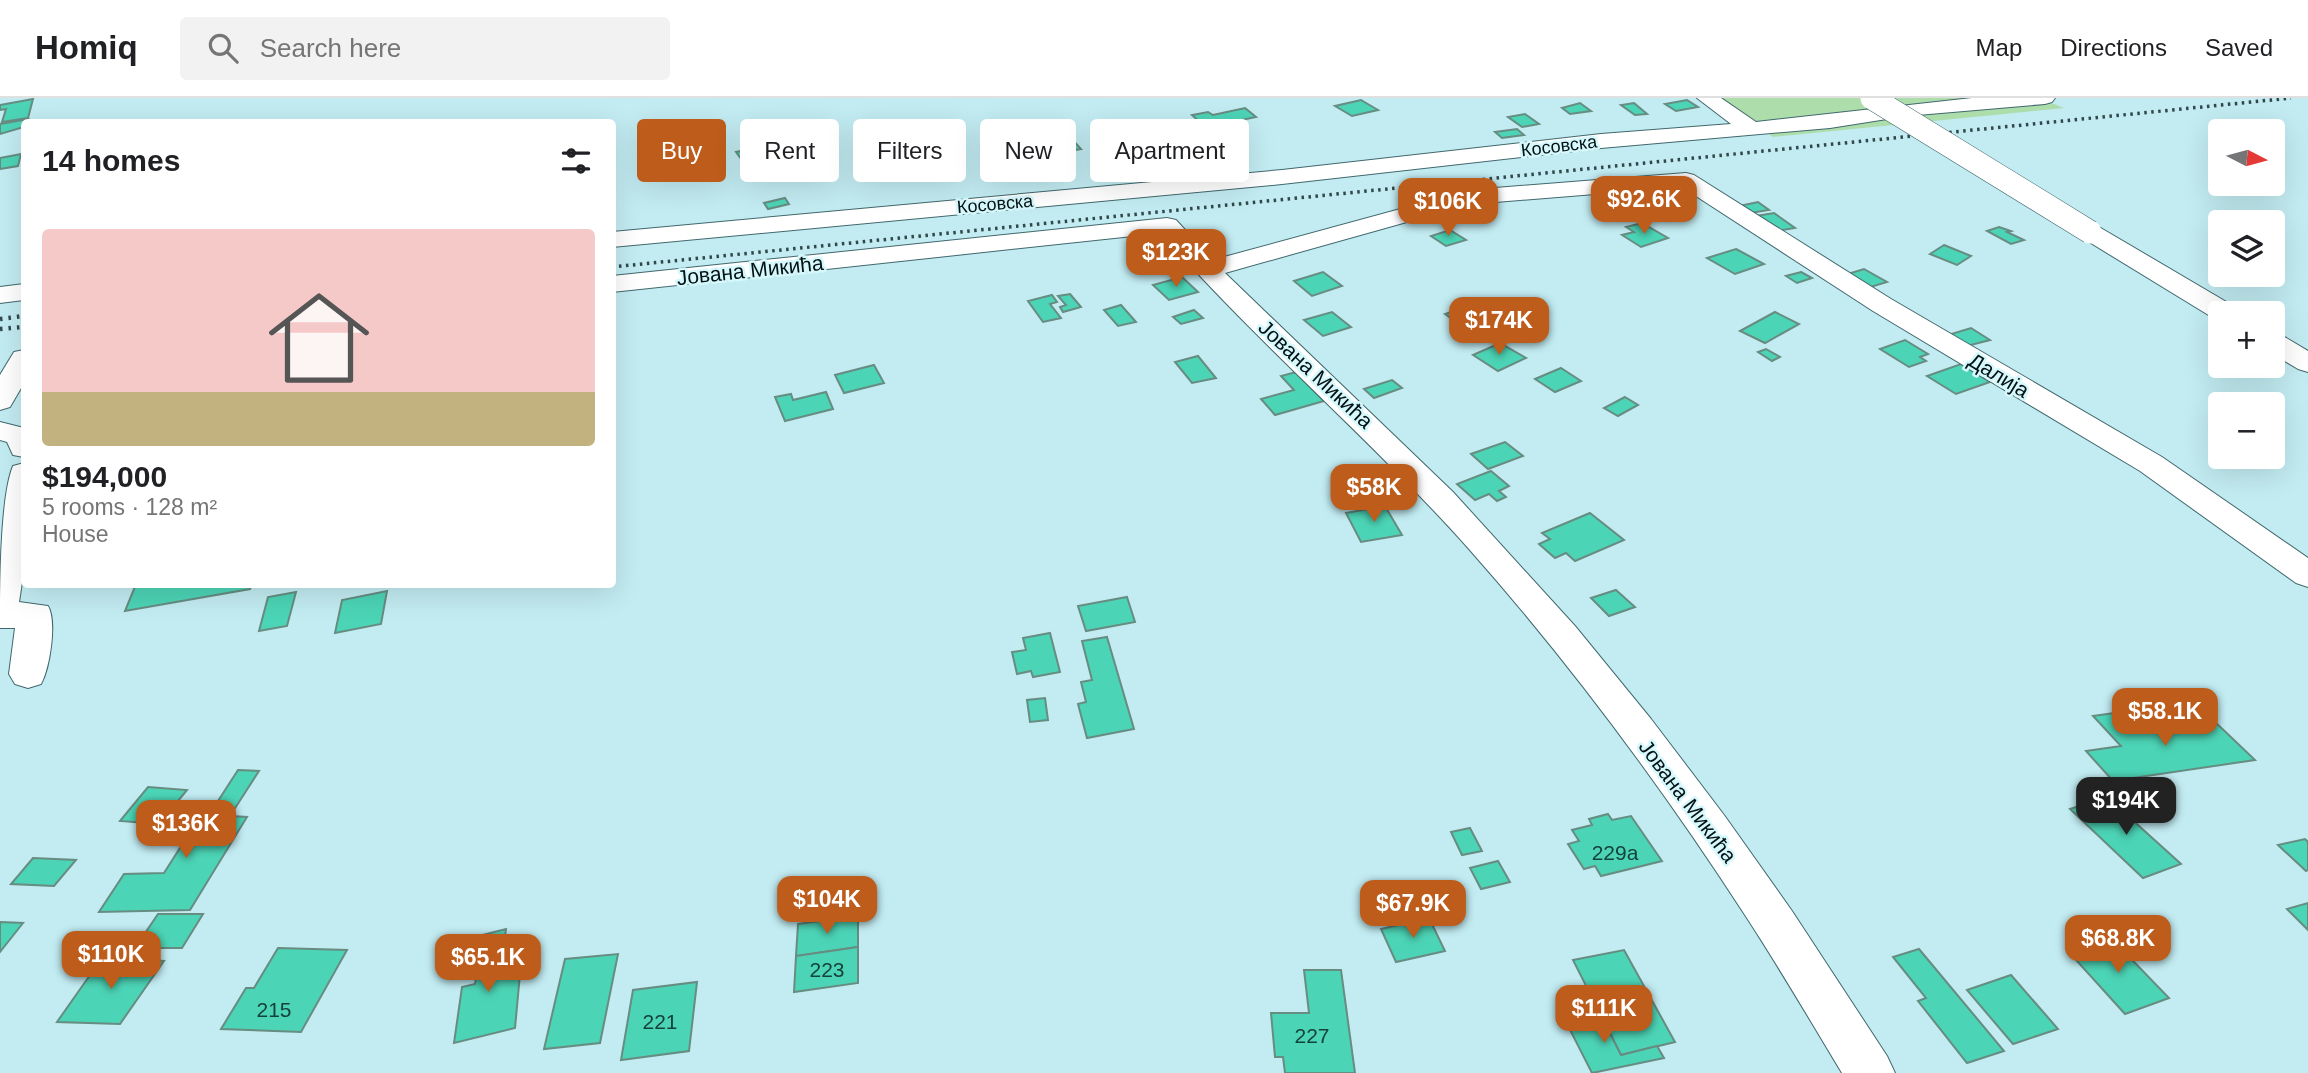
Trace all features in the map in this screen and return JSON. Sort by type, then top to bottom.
[{"type":"street","points":[[1707,98],[1753,129]]},
{"type":"street","points":[[1872,98],[2208,303]]},
{"type":"street","name":"Косовска","points":[[616,240],[1268,178],[1601,141],[1830,122],[1906,110],[2045,98]]},
{"type":"street","name":"Далија","points":[[1206,270],[1470,197],[1686,180],[1882,305],[2151,464],[2308,575]]},
{"type":"street","name":"Јована Микића","points":[[616,284],[1167,225],[1206,270],[1377,430],[1444,501],[1584,661],[1744,877],[1870,1073]]},
{"type":"street","points":[[0,295],[21,292]]},
{"type":"street","points":[[0,350],[21,343]]},
{"type":"street","points":[[2285,349],[2308,363]]},
{"type":"street","points":[[0,401],[21,363]]},
{"type":"street","points":[[0,431],[20,436],[21,439]]},
{"type":"street","points":[[21,490],[0,613],[35,615],[28,674]]},
{"type":"green space","points":[[1717,98],[2039,98],[2064,108],[1773,137]]},
{"type":"building","points":[[33,99],[28,118],[2,122],[6,109],[0,110],[0,105]]},
{"type":"building","points":[[1361,100],[1378,110],[1352,116],[1335,106]]},
{"type":"building","points":[[1687,100],[1698,107],[1676,111],[1665,104]]},
{"type":"building","points":[[1580,103],[1591,111],[1570,114],[1562,108]]},
{"type":"building","points":[[1634,103],[1647,114],[1635,115],[1621,105]]},
{"type":"building","points":[[1245,108],[1256,117],[1196,119],[1192,115],[1208,112],[1213,115]]},
{"type":"building","points":[[1525,114],[1539,124],[1522,127],[1508,117]]},
{"type":"building","points":[[21,120],[21,128],[0,134],[0,124]]},
{"type":"building","points":[[1517,129],[1524,135],[1502,138],[1495,132]]},
{"type":"building","points":[[21,154],[18,166],[0,169],[0,158]]},
{"type":"building","points":[[785,198],[789,204],[768,209],[764,203]]},
{"type":"building","points":[[1758,202],[1769,210],[1750,213],[1739,206]]},
{"type":"building","points":[[1774,213],[1795,228],[1770,232],[1749,217]]},
{"type":"building","points":[[1638,224],[1668,238],[1641,247],[1622,235],[1634,232],[1626,227]]},
{"type":"building","points":[[1999,227],[2024,240],[2011,244],[1987,231]]},
{"type":"building","points":[[1450,230],[1466,240],[1446,246],[1431,236]]},
{"type":"building","points":[[1944,245],[1971,256],[1957,265],[1930,254]]},
{"type":"building","points":[[1736,249],[1764,264],[1735,274],[1707,258]]},
{"type":"building","points":[[1864,269],[1887,282],[1864,289],[1841,276]]},
{"type":"building","points":[[1323,272],[1342,286],[1312,296],[1294,281]]},
{"type":"building","points":[[1801,272],[1812,278],[1797,283],[1786,276]]},
{"type":"building","points":[[1182,277],[1198,292],[1169,300],[1153,285]]},
{"type":"building","points":[[1070,294],[1081,307],[1063,312],[1060,307],[1066,305],[1058,296]]},
{"type":"building","points":[[1052,295],[1057,302],[1050,304],[1061,318],[1043,322],[1028,301]]},
{"type":"building","points":[[1473,304],[1490,315],[1462,326],[1445,314]]},
{"type":"building","points":[[1121,305],[1136,322],[1118,326],[1104,310]]},
{"type":"building","points":[[1194,310],[1203,318],[1181,324],[1173,317]]},
{"type":"building","points":[[1332,312],[1351,327],[1323,336],[1304,320]]},
{"type":"building","points":[[1775,312],[1799,324],[1765,343],[1740,331]]},
{"type":"building","points":[[1971,328],[1990,340],[1967,346],[1948,335]]},
{"type":"building","points":[[1905,340],[1928,354],[1920,357],[1926,361],[1909,367],[1880,349]]},
{"type":"building","points":[[1500,343],[1526,358],[1498,371],[1473,355]]},
{"type":"building","points":[[1766,349],[1780,357],[1772,361],[1758,352]]},
{"type":"building","points":[[1198,356],[1216,378],[1192,383],[1175,362]]},
{"type":"building","points":[[1961,364],[1990,382],[1956,394],[1927,376]]},
{"type":"building","points":[[874,365],[884,383],[844,393],[835,375]]},
{"type":"building","points":[[1561,368],[1581,381],[1555,392],[1535,379]]},
{"type":"building","points":[[1296,372],[1324,401],[1275,415],[1261,399],[1294,390],[1281,376]]},
{"type":"building","points":[[1392,380],[1402,388],[1374,398],[1364,389]]},
{"type":"building","points":[[826,392],[833,409],[785,421],[775,397],[791,394],[793,400]]},
{"type":"building","points":[[1625,397],[1638,405],[1618,416],[1604,408]]},
{"type":"building","points":[[1505,442],[1523,456],[1488,469],[1471,454]]},
{"type":"building","points":[[1491,471],[1509,486],[1499,491],[1506,497],[1497,501],[1489,494],[1475,500],[1457,484]]},
{"type":"building","points":[[1385,506],[1402,535],[1361,542],[1346,513]]},
{"type":"building","points":[[1590,513],[1624,540],[1575,561],[1566,553],[1555,558],[1539,544],[1550,539],[1542,533]]},
{"type":"building","points":[[134,588],[250,588],[250,589],[125,611]]},
{"type":"building","points":[[1616,590],[1635,607],[1609,616],[1591,598]]},
{"type":"building","points":[[387,591],[381,624],[335,633],[342,600]]},
{"type":"building","points":[[296,592],[287,626],[259,631],[268,597]]},
{"type":"building","points":[[1127,597],[1135,622],[1086,631],[1078,606]]},
{"type":"building","points":[[1050,633],[1060,672],[1033,677],[1031,671],[1017,674],[1012,652],[1026,650],[1023,638]]},
{"type":"building","points":[[1107,637],[1134,729],[1087,738],[1078,704],[1086,702],[1081,682],[1092,680],[1082,641]]},
{"type":"building","points":[[1045,698],[1048,720],[1030,722],[1027,700]]},
{"type":"building","points":[[2121,712],[2138,729],[2211,718],[2255,760],[2113,781],[2086,751],[2121,746],[2093,716]]},
{"type":"building","points":[[238,770],[259,771],[230,816],[247,817],[190,910],[99,912],[124,874],[164,873],[199,818],[207,818]]},
{"type":"building","points":[[148,787],[187,790],[159,824],[120,821]]},
{"type":"building","points":[[2107,797],[2181,864],[2143,878],[2070,809]]},
{"type":"building","points":[[1608,814],[1612,820],[1631,816],[1662,861],[1601,876],[1595,866],[1584,869],[1568,844],[1579,841],[1572,830],[1592,825],[1589,819]]},
{"type":"building","points":[[1470,828],[1482,851],[1462,855],[1451,832]]},
{"type":"building","points":[[2305,839],[2308,842],[2306,871],[2278,845]]},
{"type":"building","points":[[33,858],[76,860],[54,886],[11,884]]},
{"type":"building","points":[[1498,861],[1510,882],[1481,889],[1470,868]]},
{"type":"building","points":[[2308,903],[2308,930],[2287,909]]},
{"type":"building","points":[[158,914],[203,914],[182,948],[135,948]]},
{"type":"building","points":[[858,916],[858,947],[796,956],[798,924]]},
{"type":"building","points":[[1429,918],[1445,951],[1396,962],[1381,929]]},
{"type":"building","points":[[0,922],[23,923],[0,952]]},
{"type":"building","points":[[506,929],[500,978],[520,974],[515,1028],[454,1043],[462,987],[475,984],[482,935]]},
{"type":"building","points":[[2109,936],[2169,998],[2125,1014],[2067,950]]},
{"type":"building","points":[[858,947],[858,983],[794,992],[796,956]]},
{"type":"building","points":[[278,948],[347,950],[301,1032],[221,1029],[246,988],[254,988]]},
{"type":"building","points":[[1919,949],[2004,1051],[1967,1063],[1918,1001],[1926,998],[1893,957]]},
{"type":"building","points":[[1624,950],[1675,1042],[1621,1055],[1573,960]]},
{"type":"building","points":[[618,954],[600,1043],[544,1049],[565,959]]},
{"type":"building","points":[[102,958],[164,961],[120,1024],[57,1022]]},
{"type":"building","points":[[1304,970],[1341,970],[1355,1073],[1285,1073],[1283,1057],[1275,1057],[1271,1013],[1309,1013]]},
{"type":"building","points":[[2011,975],[2058,1029],[2013,1044],[1967,990]]},
{"type":"building","points":[[697,982],[689,1051],[621,1060],[633,990]]},
{"type":"building","points":[[1599,1012],[1621,1055],[1657,1046],[1664,1058],[1592,1073],[1565,1020]]},
{"type":"railway","points":[[616,267],[2291,98]]},
{"type":"railway","points":[[0,319],[21,316]]},
{"type":"railway","points":[[0,329],[21,327]]}]
